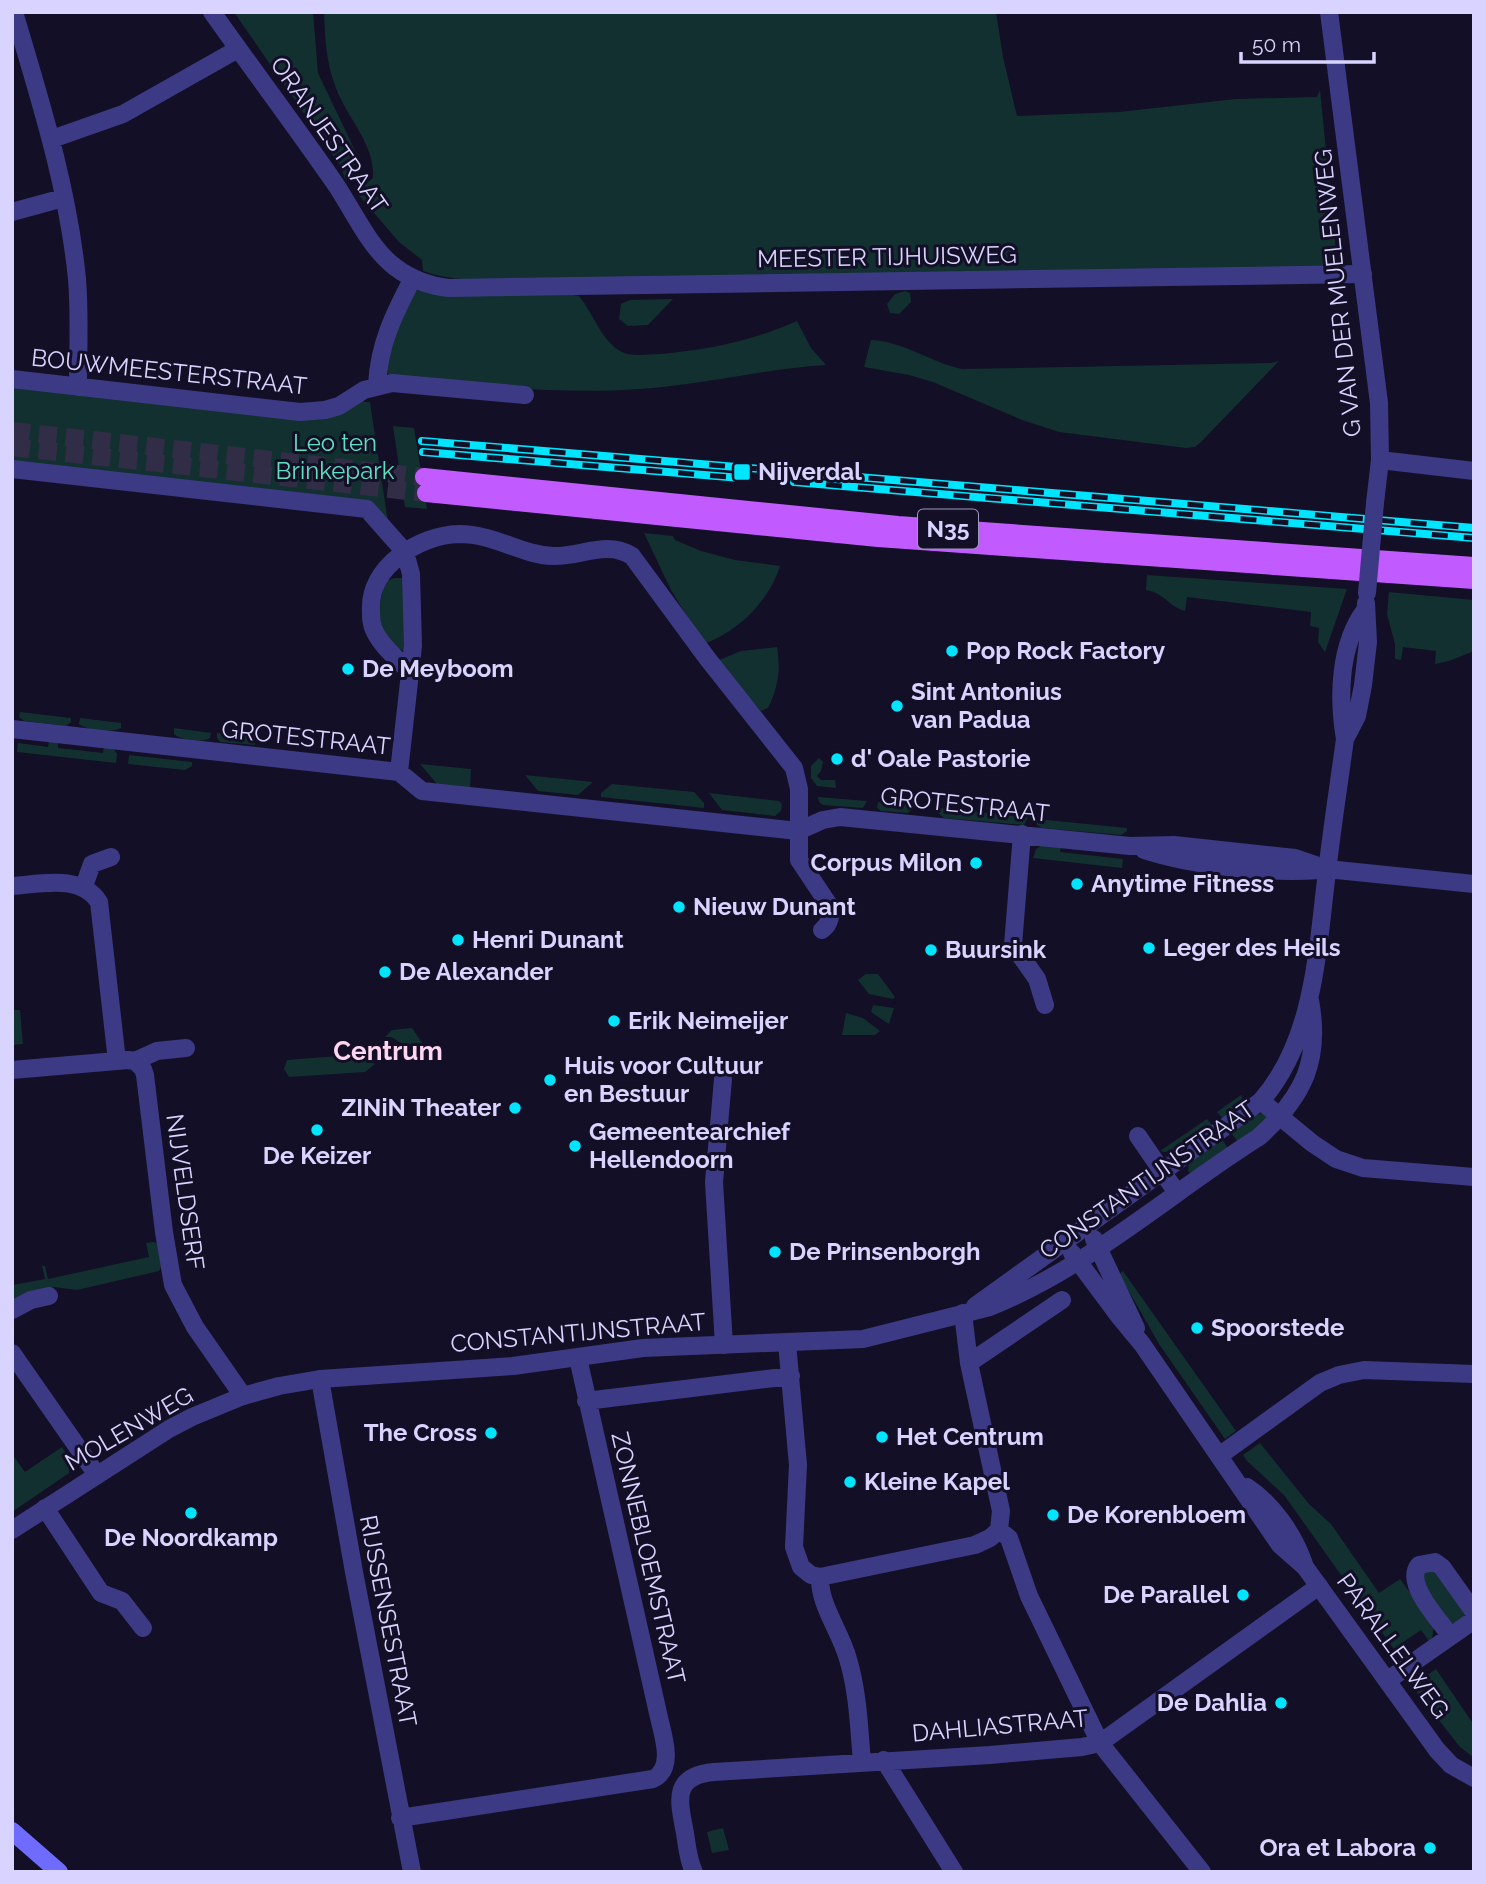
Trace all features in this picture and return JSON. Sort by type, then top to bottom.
[{"type":"main road","name":"N35","points":[[1474,566],[898,525],[425,485],[878,538],[1474,580]]},
{"type":"main road","points":[[12,1831],[59,1872]]},
{"type":"street","points":[[14,12],[52,139],[72,238],[77,282],[78,387]]},
{"type":"street","name":"ORANJESTRAAT","points":[[212,12],[321,163],[382,254],[414,278]]},
{"type":"street","name":"G VAN DER MUELENWEG","points":[[1327,869],[1345,739],[1357,716],[1363,685],[1368,642],[1366,602],[1380,460],[1379,403],[1329,12]]},
{"type":"street","points":[[52,139],[123,114],[238,49]]},
{"type":"street","points":[[12,212],[63,198]]},
{"type":"street","name":"MEESTER TIJHUISWEG","points":[[414,278],[449,288],[1363,274]]},
{"type":"street","points":[[377,385],[378,359],[394,314],[414,278]]},
{"type":"street","name":"BOUWMEESTERSTRAAT","points":[[12,379],[313,412],[339,406],[364,390],[392,383],[524,395]]},
{"type":"street","points":[[1380,460],[1474,471]]},
{"type":"street","points":[[12,469],[367,509],[405,552],[411,574],[410,672],[399,772]]},
{"type":"street","points":[[410,672],[375,632],[370,605],[376,582],[405,552],[441,537],[471,535],[497,540],[538,554],[568,556],[604,548],[623,551],[632,556],[707,658],[794,768],[799,789],[799,860],[829,905],[830,917],[822,930]]},
{"type":"street","name":"GROTESTRAAT","points":[[12,729],[399,772],[422,791],[797,831],[823,820],[840,817],[1130,846],[1174,845],[1295,858],[1327,869],[1474,884]]},
{"type":"street","points":[[1022,834],[1013,945],[1037,979],[1045,1005]]},
{"type":"street","points":[[84,886],[92,864],[111,857]]},
{"type":"street","name":"CONSTANTIJNSTRAAT","points":[[963,1313],[1261,1101],[1271,1089],[1287,1061],[1310,1000],[1327,869]]},
{"type":"street","points":[[12,886],[47,883],[84,886],[99,902],[117,1061]]},
{"type":"street","name":"CONSTANTIJNSTRAAT","points":[[320,1379],[513,1366],[643,1348],[876,1337],[1009,1300],[1099,1248],[1259,1137],[1281,1116],[1297,1092],[1313,1054],[1315,1027],[1310,1000]]},
{"type":"street","points":[[12,1070],[135,1061],[157,1051],[186,1048]]},
{"type":"street","name":"NIJVELDSERF","points":[[135,1061],[145,1075],[173,1285],[195,1328],[243,1396]]},
{"type":"street","points":[[723,1079],[714,1182],[724,1345]]},
{"type":"street","points":[[1261,1101],[1336,1159],[1363,1168],[1474,1177]]},
{"type":"street","points":[[1138,1136],[1177,1193]]},
{"type":"street","name":"PARALLELWEG","points":[[1087,1227],[1142,1344]]},
{"type":"street","name":"PARALLELWEG","points":[[1065,1243],[1142,1344],[1280,1545],[1306,1567],[1437,1750],[1451,1765],[1474,1778]]},
{"type":"street","points":[[12,1310],[31,1300],[49,1296]]},
{"type":"street","name":"CONSTANTIJNSTRAAT","points":[[969,1363],[1062,1300]]},
{"type":"street","points":[[787,1343],[798,1465],[794,1547],[801,1567],[807,1573],[820,1577],[975,1545],[999,1530],[1001,1511],[969,1363],[963,1313]]},
{"type":"street","points":[[12,1353],[97,1475]]},
{"type":"street","name":"ZONNEBLOEMSTRAAT","points":[[400,1818],[653,1779],[664,1770],[667,1757],[658,1713],[578,1358]]},
{"type":"street","points":[[1219,1456],[1320,1383],[1339,1375],[1364,1370],[1474,1374]]},
{"type":"street","points":[[586,1401],[791,1376]]},
{"type":"street","name":"MOLENWEG","points":[[12,1530],[191,1417],[243,1396],[320,1379]]},
{"type":"street","name":"RIJSSENSESTRAAT","points":[[320,1379],[400,1818],[407,1870]]},
{"type":"street","points":[[45,1508],[101,1593],[122,1601],[143,1628]]},
{"type":"street","points":[[999,1530],[1009,1538],[1029,1596],[1100,1743],[1202,1872]]},
{"type":"street","points":[[1450,1635],[1415,1585],[1415,1570],[1419,1565],[1435,1562],[1442,1567],[1474,1612]]},
{"type":"street","points":[[820,1577],[821,1598],[837,1626],[852,1672],[862,1762]]},
{"type":"street","name":"DAHLIASTRAAT","points":[[694,1872],[679,1803],[683,1786],[693,1776],[884,1760],[990,1755],[1100,1743],[1320,1586]]},
{"type":"street","points":[[1388,1680],[1474,1619]]},
{"type":"street","points":[[884,1760],[954,1872]]},
{"type":"green space","points":[[234,12],[313,12],[318,73],[359,159],[345,179],[341,167]]},
{"type":"green space","points":[[324,12],[996,12],[1017,116],[1119,112],[1236,99],[1317,97],[1320,90],[1337,262],[1331,267],[502,280],[462,279],[433,274],[423,271],[422,260],[399,242],[356,192],[373,178],[370,154],[333,79]]},
{"type":"green space","points":[[421,289],[579,296],[603,334],[615,347],[622,352],[640,355],[713,347],[747,339],[797,321],[811,348],[826,365],[663,387],[609,391],[517,388],[394,378],[387,373],[385,367],[398,325],[416,291]]},
{"type":"green space","points":[[905,291],[910,293],[911,302],[899,314],[890,313],[887,304],[895,294]]},
{"type":"green space","points":[[673,299],[648,325],[628,326],[619,319],[621,304],[630,300]]},
{"type":"green space","points":[[871,340],[895,344],[962,369],[1279,361],[1201,442],[1195,447],[1186,448],[1059,432],[1022,420],[933,382],[864,367]]},
{"type":"green space","name":"Leo ten Brinkepark","points":[[12,384],[236,410],[362,398],[364,402],[370,402],[388,522],[381,513],[12,464]]},
{"type":"green space","points":[[393,426],[414,428],[427,509],[405,507]]},
{"type":"green space","points":[[644,533],[673,536],[675,540],[701,551],[735,560],[780,566],[768,591],[751,613],[729,631],[704,644],[671,590]]},
{"type":"green space","points":[[1147,575],[1347,589],[1325,652],[1318,642],[1319,628],[1310,626],[1311,612],[1187,597],[1185,611],[1158,594],[1146,590]]},
{"type":"green space","points":[[403,578],[405,651],[388,640],[380,622],[386,581]]},
{"type":"green space","points":[[1389,592],[1474,600],[1474,651],[1435,664],[1436,651],[1403,647],[1401,660],[1395,659],[1395,644],[1387,614]]},
{"type":"green space","points":[[777,647],[779,671],[776,686],[768,708],[761,711],[717,661],[741,651]]},
{"type":"green space","points":[[20,712],[71,718],[71,722],[66,726],[24,721],[19,717]]},
{"type":"green space","points":[[80,718],[121,723],[121,728],[94,730],[79,724]]},
{"type":"green space","points":[[174,728],[211,733],[210,738],[197,741],[181,738],[174,734]]},
{"type":"green space","points":[[217,733],[255,737],[255,745],[220,742]]},
{"type":"green space","points":[[49,741],[58,742],[58,748],[103,753],[104,747],[113,748],[117,754],[116,763],[17,752],[18,743],[48,747]]},
{"type":"green space","points":[[129,755],[192,762],[192,766],[185,770],[128,764]]},
{"type":"green space","points":[[819,758],[823,762],[817,776],[821,780],[835,780],[836,788],[817,786],[811,778],[811,766]]},
{"type":"green space","points":[[420,764],[471,769],[470,788],[437,784]]},
{"type":"green space","points":[[525,775],[593,782],[578,795],[538,791]]},
{"type":"green space","points":[[612,784],[694,792],[704,803],[704,808],[601,797],[601,793]]},
{"type":"green space","points":[[709,793],[779,801],[782,804],[781,811],[775,816],[722,810]]},
{"type":"green space","points":[[818,797],[867,801],[863,808],[823,805]]},
{"type":"green space","points":[[878,802],[912,806],[912,810],[907,813],[881,811],[877,808]]},
{"type":"green space","points":[[939,808],[1028,817],[1024,825],[944,818],[939,814]]},
{"type":"green space","points":[[1037,819],[1127,828],[1127,831],[1121,835],[1042,828],[1037,825]]},
{"type":"green space","points":[[1042,845],[1061,846],[1060,852],[1123,859],[1122,868],[1033,858],[1036,849]]},
{"type":"green space","points":[[866,974],[878,974],[895,997],[893,999],[869,994],[858,980]]},
{"type":"green space","points":[[873,1005],[894,1008],[889,1024],[871,1012]]},
{"type":"green space","points":[[12,1010],[20,1010],[23,1044],[12,1045]]},
{"type":"green space","points":[[846,1013],[863,1018],[880,1031],[875,1035],[842,1035]]},
{"type":"green space","points":[[412,1028],[425,1047],[410,1048],[391,1037],[385,1037],[392,1030]]},
{"type":"green space","points":[[351,1055],[375,1064],[365,1072],[289,1077],[284,1069],[287,1060]]},
{"type":"green space","points":[[1241,1095],[1244,1101],[1223,1119],[1217,1112]]},
{"type":"green space","points":[[1263,1113],[1268,1119],[1239,1143],[1231,1133]]},
{"type":"green space","points":[[1207,1119],[1213,1126],[1188,1145],[1174,1151],[1160,1151]]},
{"type":"green space","points":[[1222,1139],[1229,1150],[1192,1174],[1188,1171],[1189,1163]]},
{"type":"green space","points":[[146,1243],[158,1243],[161,1267],[159,1271],[77,1290],[54,1287],[25,1293],[12,1301],[12,1285],[45,1279],[42,1266],[45,1266],[48,1279],[149,1257]]},
{"type":"green space","points":[[1123,1271],[1236,1431],[1225,1439],[1159,1344],[1119,1274]]},
{"type":"green space","points":[[1260,1443],[1309,1504],[1331,1524],[1379,1593],[1400,1579],[1434,1626],[1429,1641],[1421,1630],[1400,1644],[1406,1656],[1401,1659],[1284,1495],[1243,1455]]},
{"type":"green space","points":[[62,1447],[70,1460],[69,1473],[12,1512],[12,1454],[25,1472]]},
{"type":"green space","points":[[1424,1571],[1436,1571],[1465,1609],[1466,1616],[1458,1623],[1449,1623],[1421,1583]]},
{"type":"green space","points":[[1413,1668],[1422,1679],[1436,1669],[1474,1725],[1474,1758],[1460,1747],[1415,1690],[1419,1686],[1410,1673]]},
{"type":"green space","points":[[723,1828],[729,1850],[712,1853],[707,1832]]},
{"type":"tunnel","points":[[12,431],[424,477]]},
{"type":"tunnel","points":[[12,447],[426,493]]},
{"type":"railway","points":[[422,441],[1474,528]]},
{"type":"railway","points":[[423,452],[741,478]]},
{"type":"railway","points":[[794,482],[1474,538]]},
{"type":"place","name":"Nijverdal","points":[[742,472]]},
{"type":"place","name":"Pop Rock Factory","points":[[952,651]]},
{"type":"place","name":"De Meyboom","points":[[348,669]]},
{"type":"place","name":"Sint Antonius van Padua","points":[[897,706]]},
{"type":"place","name":"d' Oale Pastorie","points":[[837,759]]},
{"type":"place","name":"Corpus Milon","points":[[976,863]]},
{"type":"place","name":"Anytime Fitness","points":[[1077,884]]},
{"type":"place","name":"Nieuw Dunant","points":[[679,907]]},
{"type":"place","name":"Henri Dunant","points":[[458,940]]},
{"type":"place","name":"Leger des Heils","points":[[1149,948]]},
{"type":"place","name":"Buursink","points":[[931,950]]},
{"type":"place","name":"De Alexander","points":[[385,972]]},
{"type":"place","name":"Erik Neimeijer","points":[[614,1021]]},
{"type":"place","name":"Huis voor Cultuur en Bestuur","points":[[550,1080]]},
{"type":"place","name":"ZINiN Theater","points":[[515,1108]]},
{"type":"place","name":"De Keizer","points":[[317,1130]]},
{"type":"place","name":"Gemeentearchief Hellendoorn","points":[[575,1146]]},
{"type":"place","name":"De Prinsenborgh","points":[[775,1252]]},
{"type":"place","name":"Spoorstede","points":[[1197,1328]]},
{"type":"place","name":"The Cross","points":[[491,1433]]},
{"type":"place","name":"Het Centrum","points":[[882,1437]]},
{"type":"place","name":"Kleine Kapel","points":[[850,1482]]},
{"type":"place","name":"De Noordkamp","points":[[191,1513]]},
{"type":"place","name":"De Korenbloem","points":[[1053,1515]]},
{"type":"place","name":"De Parallel","points":[[1243,1595]]},
{"type":"place","name":"De Dahlia","points":[[1281,1703]]},
{"type":"place","name":"Ora et Labora","points":[[1430,1848]]},
{"type":"district","name":"Centrum","points":[[388,1051]]}]
